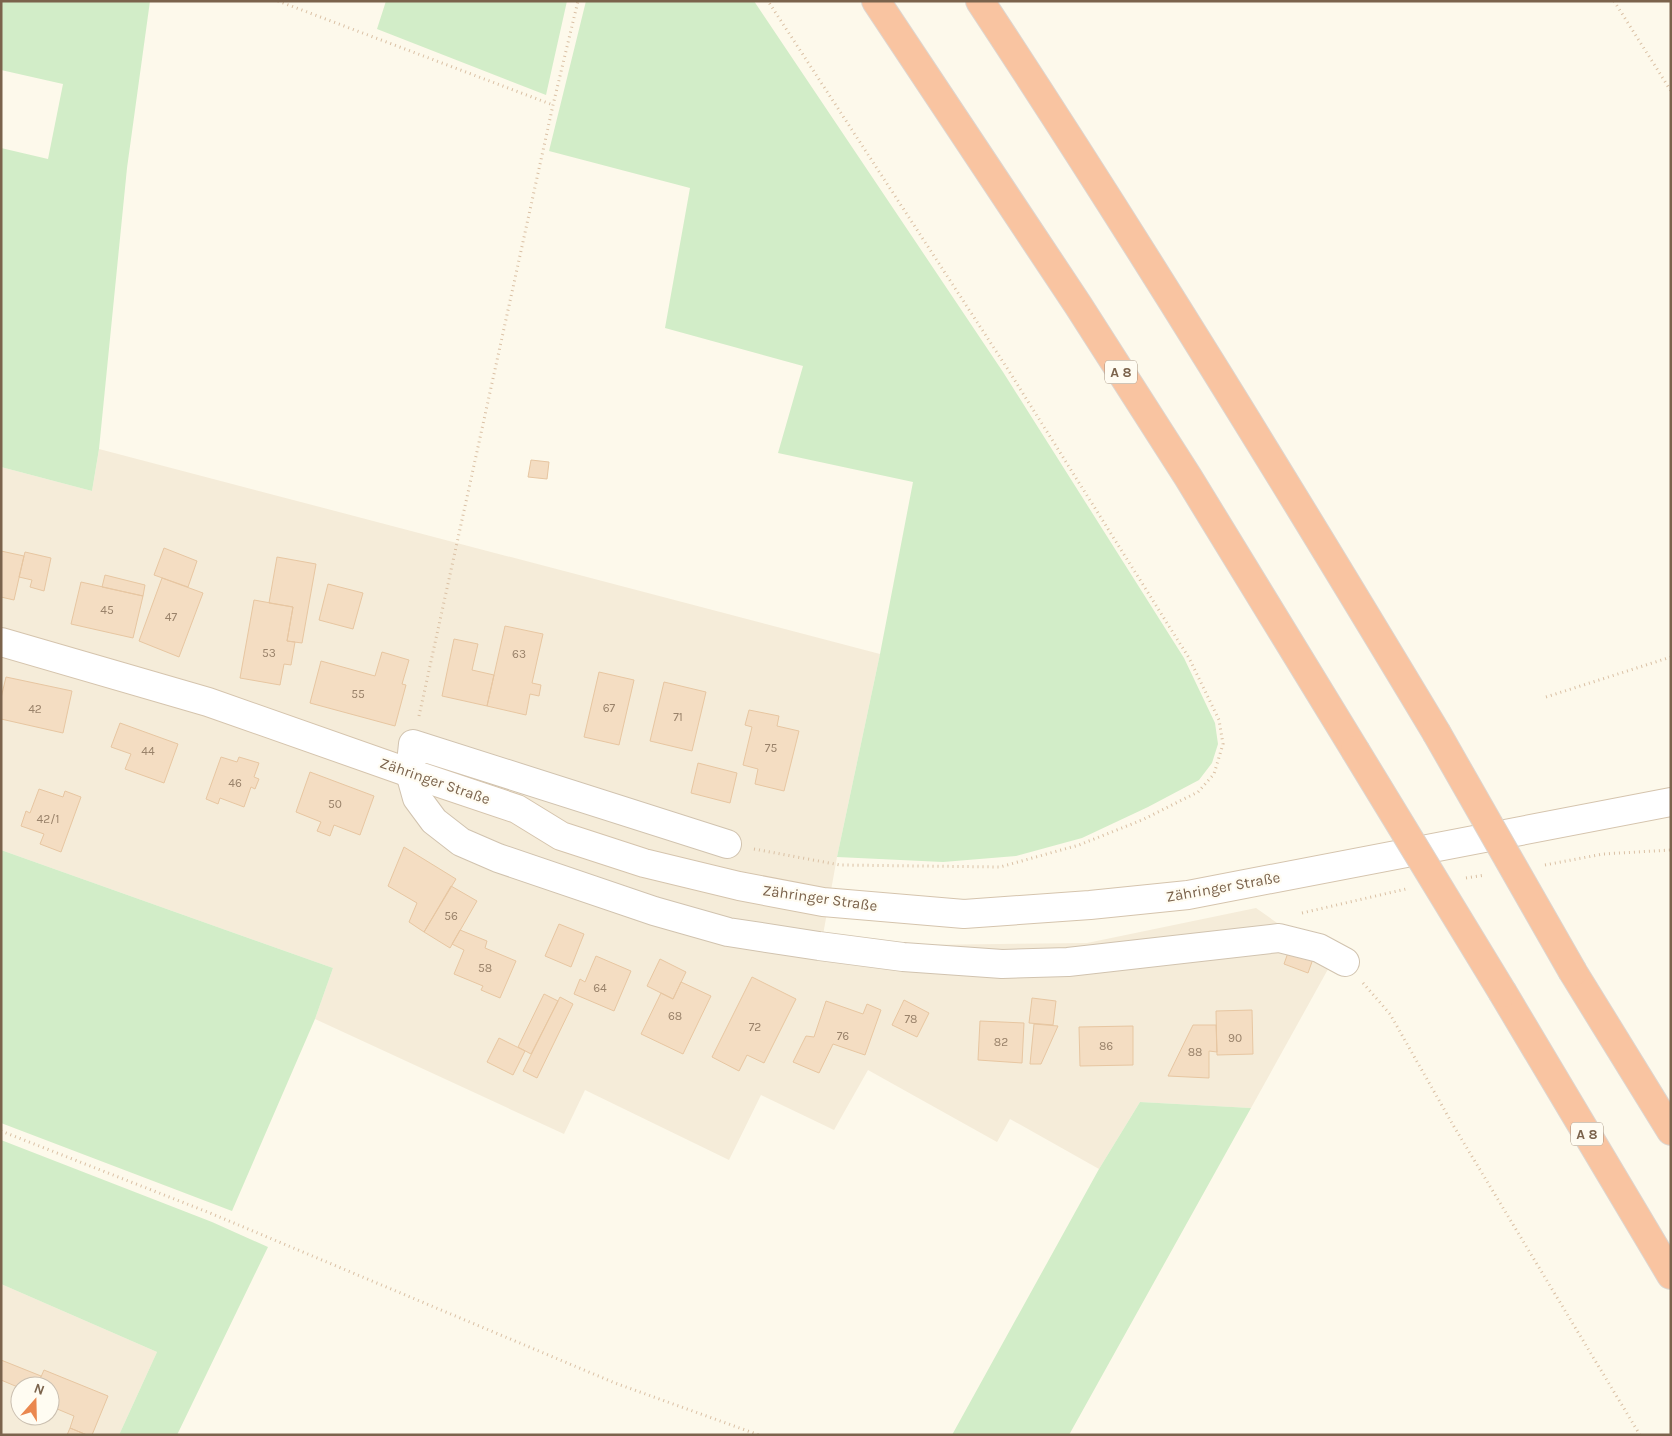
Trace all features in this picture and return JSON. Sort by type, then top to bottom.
[{"type":"highway","name":"A 8","points":[[876,1],[1188,476],[1503,993],[1671,1275]]},
{"type":"highway","points":[[980,1],[1061,124],[1278,471],[1436,732],[1573,972],[1671,1132]]},
{"type":"street","name":"Zähringer Straße","points":[[1,642],[208,702],[517,809],[561,836],[644,863],[739,886],[823,902],[964,914],[1090,905],[1188,895],[1671,802]]},
{"type":"street","points":[[727,844],[413,744],[410,773],[417,798],[434,821],[461,842],[498,858],[636,904],[728,932],[884,954],[1002,964],[1068,962],[1279,938],[1319,948],[1345,962]]},
{"type":"path","points":[[278,1],[553,105]]},
{"type":"path","points":[[413,744],[553,105],[578,1]]},
{"type":"path","points":[[727,844],[840,865],[1000,867],[1079,845],[1142,820],[1198,792],[1214,774],[1223,744],[1219,720],[1189,658],[1007,368],[768,1]]},
{"type":"path","points":[[1614,1],[1671,91]]},
{"type":"path","points":[[1546,697],[1671,657]]},
{"type":"path","points":[[1544,865],[1603,854],[1671,850]]},
{"type":"path","points":[[1466,878],[1486,875]]},
{"type":"path","points":[[1295,914],[1407,889]]},
{"type":"path","points":[[1345,962],[1390,1014],[1453,1126],[1640,1435]]},
{"type":"path","points":[[1,1131],[210,1214],[615,1383],[759,1435]]},
{"type":"shaded area","points":[[99,449],[880,654],[837,857],[823,935],[922,945],[1087,943],[1256,908],[1332,962],[1251,1108],[1140,1102],[1099,1169],[1010,1119],[997,1142],[868,1070],[834,1130],[761,1095],[729,1160],[585,1090],[564,1134],[315,1019],[333,968],[1,850],[1,467],[92,491]]},
{"type":"shaded area","points":[[1,1284],[157,1352],[119,1435],[1,1435]]},
{"type":"green space","points":[[1,1],[150,1],[127,168],[99,449],[92,491],[1,467],[1,148],[48,159],[63,84],[1,70]]},
{"type":"green space","points":[[386,1],[567,1],[546,95],[377,29]]},
{"type":"green space","points":[[586,1],[754,1],[1003,372],[1184,658],[1215,723],[1218,744],[1212,763],[1199,780],[1148,807],[1082,838],[1016,856],[943,862],[837,857],[880,654],[913,482],[778,453],[803,366],[665,328],[690,188],[549,151]]},
{"type":"green space","points":[[1,850],[333,968],[315,1019],[232,1211],[1,1123]]},
{"type":"green space","points":[[1140,1102],[1251,1108],[1069,1435],[952,1435],[1099,1169]]},
{"type":"green space","points":[[1,1140],[212,1222],[268,1247],[177,1435],[119,1435],[157,1352],[1,1284]]},
{"type":"building","points":[[531,460],[549,462],[547,479],[528,477]]},
{"type":"building","points":[[164,548],[197,561],[188,587],[154,575]]},
{"type":"building","points":[[1,551],[24,556],[14,600],[1,597]]},
{"type":"building","points":[[25,552],[51,558],[44,591],[30,587],[32,580],[19,577]]},
{"type":"building","points":[[277,557],[316,564],[302,643],[287,641],[293,607],[269,603]]},
{"type":"building","points":[[105,575],[145,585],[143,596],[102,587]]},
{"type":"building","points":[[162,578],[203,593],[179,657],[139,641]]},
{"type":"building","points":[[81,582],[143,596],[133,638],[71,624]]},
{"type":"building","points":[[328,584],[363,593],[353,629],[319,620]]},
{"type":"building","points":[[254,600],[293,607],[287,641],[295,642],[291,665],[284,664],[280,685],[240,678]]},
{"type":"building","points":[[505,626],[543,634],[532,683],[541,685],[539,696],[530,694],[526,715],[487,706]]},
{"type":"building","points":[[454,639],[478,644],[472,670],[494,675],[487,706],[442,696]]},
{"type":"building","points":[[382,652],[409,660],[402,684],[406,685],[395,726],[310,703],[321,661],[375,676]]},
{"type":"building","points":[[599,672],[634,680],[619,745],[584,737]]},
{"type":"building","points":[[6,677],[72,691],[63,733],[1,719],[1,698]]},
{"type":"building","points":[[664,682],[706,692],[692,751],[650,741]]},
{"type":"building","points":[[749,710],[779,716],[777,726],[799,731],[784,791],[755,784],[758,769],[743,765],[752,727],[745,725]]},
{"type":"building","points":[[120,723],[178,744],[164,783],[125,769],[131,754],[111,747]]},
{"type":"building","points":[[221,757],[237,762],[239,757],[259,763],[254,777],[259,779],[255,789],[251,787],[244,807],[220,798],[218,804],[206,799]]},
{"type":"building","points":[[698,763],[737,773],[730,803],[691,793]]},
{"type":"building","points":[[310,772],[374,796],[360,835],[334,825],[330,836],[317,831],[321,822],[296,812]]},
{"type":"building","points":[[39,789],[63,797],[65,791],[81,797],[61,852],[40,844],[44,834],[21,826],[26,811],[30,813]]},
{"type":"building","points":[[404,847],[456,879],[424,932],[409,922],[417,903],[388,886]]},
{"type":"building","points":[[451,886],[477,901],[450,948],[424,932]]},
{"type":"building","points":[[559,924],[584,934],[571,967],[545,956]]},
{"type":"building","points":[[460,930],[487,941],[485,948],[516,961],[500,998],[481,990],[483,986],[454,974],[464,950],[452,944]]},
{"type":"building","points":[[1290,947],[1314,956],[1308,973],[1284,964]]},
{"type":"building","points":[[596,956],[631,971],[614,1011],[574,994],[580,979],[585,982]]},
{"type":"building","points":[[660,959],[686,972],[673,999],[647,986]]},
{"type":"building","points":[[752,977],[796,999],[764,1063],[747,1055],[739,1071],[712,1057]]},
{"type":"building","points":[[681,982],[711,996],[683,1054],[641,1034],[661,993],[673,999]]},
{"type":"building","points":[[544,994],[558,1001],[531,1054],[518,1047]]},
{"type":"building","points":[[560,997],[573,1004],[537,1078],[523,1071]]},
{"type":"building","points":[[1032,998],[1056,1001],[1053,1025],[1029,1023]]},
{"type":"building","points":[[904,1000],[929,1013],[917,1037],[892,1025]]},
{"type":"building","points":[[826,1001],[863,1014],[867,1004],[881,1010],[865,1055],[833,1044],[819,1073],[793,1062],[806,1036],[814,1037]]},
{"type":"building","points":[[1252,1010],[1253,1054],[1217,1055],[1216,1011]]},
{"type":"building","points":[[980,1021],[1024,1023],[1022,1063],[978,1060]]},
{"type":"building","points":[[1034,1024],[1058,1026],[1041,1064],[1030,1064]]},
{"type":"building","points":[[1193,1025],[1216,1025],[1217,1052],[1209,1051],[1209,1078],[1168,1076]]},
{"type":"building","points":[[1133,1026],[1133,1065],[1080,1066],[1079,1027]]},
{"type":"building","points":[[499,1038],[525,1051],[513,1075],[487,1062]]},
{"type":"building","points":[[1,1360],[41,1376],[10,1376],[10,1384],[1,1380]]},
{"type":"building","points":[[44,1370],[59,1376],[41,1376]]},
{"type":"building","points":[[60,1376],[108,1396],[92,1435],[87,1435],[70,1428],[74,1416],[60,1410]]},
{"type":"building","points":[[70,1428],[87,1435],[67,1435]]}]
